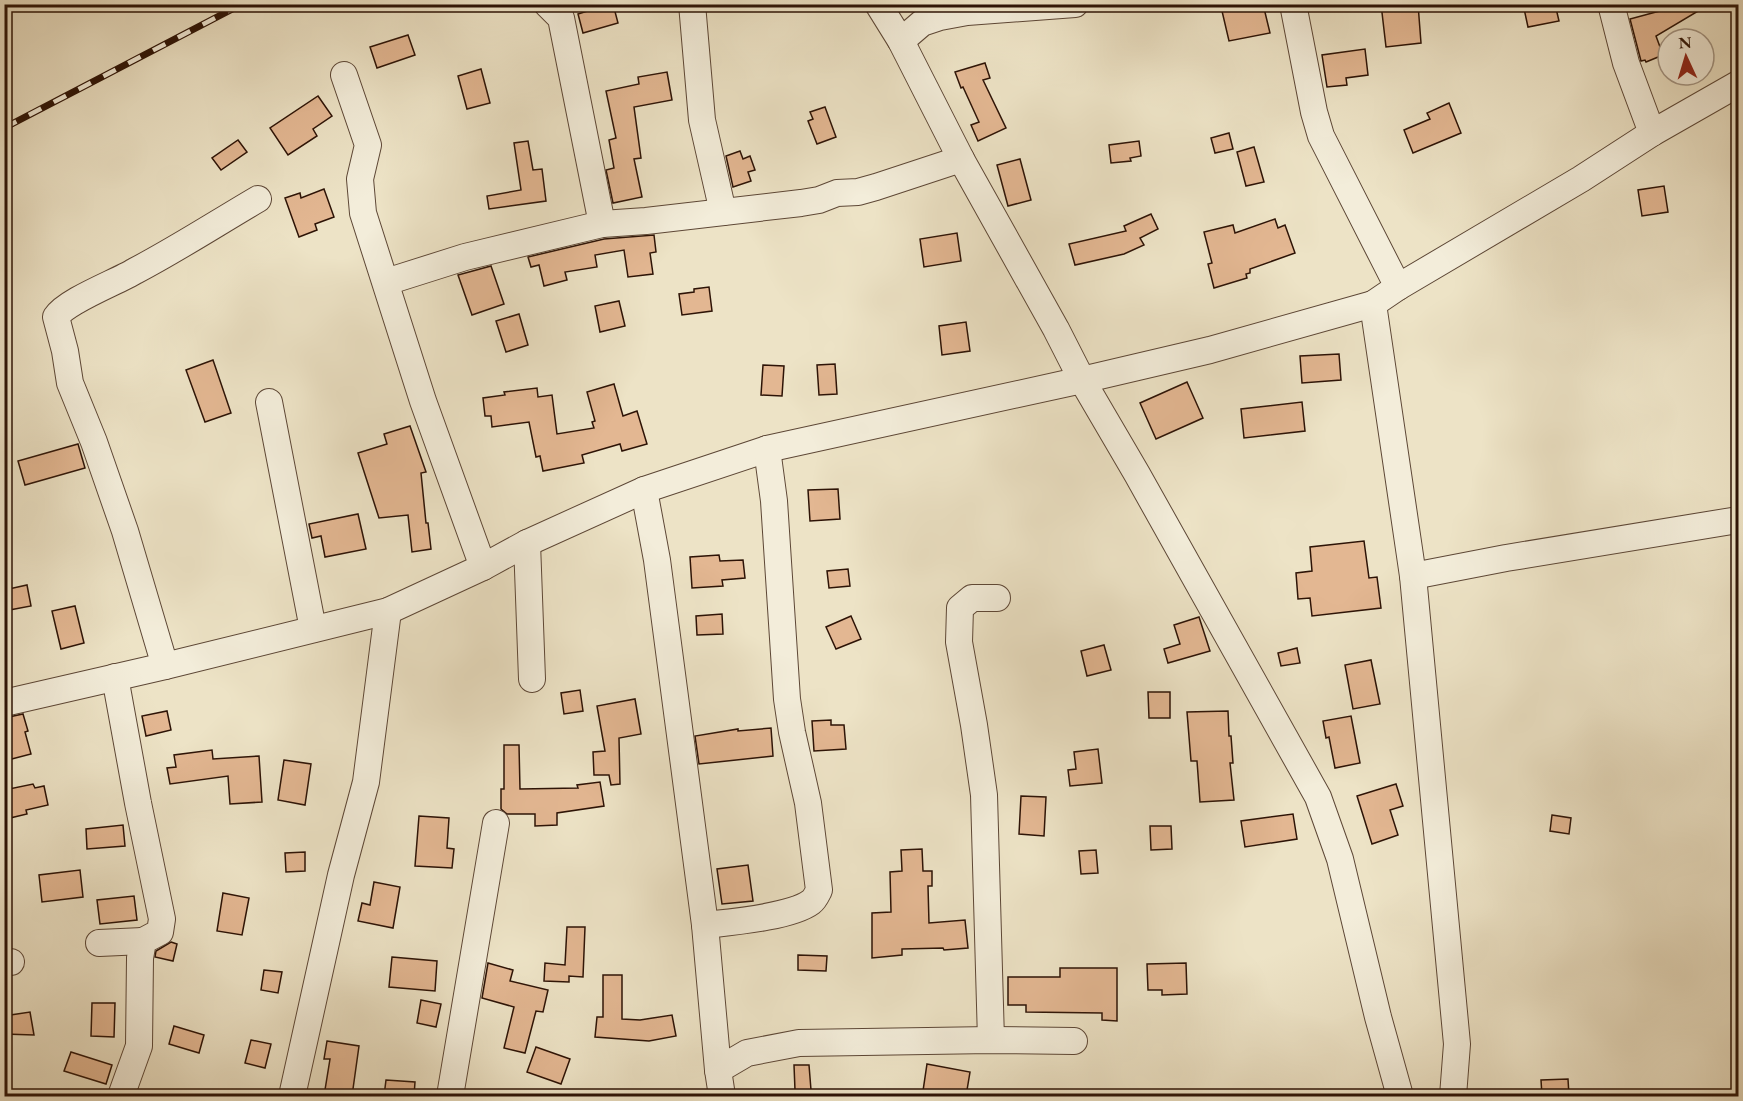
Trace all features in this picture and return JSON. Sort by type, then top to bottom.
[{"type":"street","points":[[547,4],[561,18],[602,224]]},
{"type":"street","points":[[692,4],[702,120],[723,212]]},
{"type":"street","points":[[878,4],[901,41],[961,159],[1082,380],[1318,797],[1340,859],[1378,1017],[1400,1096]]},
{"type":"street","points":[[901,41],[922,23],[940,17],[967,12],[1075,4]]},
{"type":"street","points":[[1293,4],[1314,112],[1321,136],[1398,287]]},
{"type":"street","points":[[1611,4],[1626,63],[1652,133]]},
{"type":"street","points":[[344,75],[368,145],[360,179],[363,213],[423,401],[483,567]]},
{"type":"street","points":[[4,703],[388,611],[483,567],[527,543],[644,490],[767,449],[1210,350],[1373,304],[1581,179],[1652,133],[1738,84]]},
{"type":"street","points":[[386,282],[465,257],[602,224],[646,221],[819,200],[837,193],[858,192],[961,159]]},
{"type":"street","points":[[165,666],[125,531],[94,442],[70,384],[65,351],[56,317],[70,304],[135,272],[258,199]]},
{"type":"street","points":[[1373,304],[1413,576],[1457,1044],[1453,1096]]},
{"type":"street","points":[[269,402],[312,629]]},
{"type":"street","points":[[705,925],[796,910],[813,900],[819,890],[808,803],[787,699],[774,501],[767,449]]},
{"type":"street","points":[[644,490],[657,560],[705,925],[722,1096]]},
{"type":"street","points":[[1413,576],[1506,558],[1738,520]]},
{"type":"street","points":[[527,543],[532,680]]},
{"type":"street","points":[[991,1040],[984,795],[959,642],[960,608],[972,598],[997,598]]},
{"type":"street","points":[[292,1096],[341,875],[366,782],[388,611]]},
{"type":"street","points":[[99,943],[143,941],[160,932],[162,919],[115,677]]},
{"type":"street","points":[[450,1096],[496,823]]},
{"type":"street","points":[[121,1096],[139,1046],[140,958],[143,941]]},
{"type":"street","points":[[718,1070],[747,1053],[799,1042],[1074,1041]]},
{"type":"building","points":[[613,4],[618,23],[583,33],[578,14]]},
{"type":"building","points":[[1248,4],[1263,4],[1270,33],[1229,41],[1222,11]]},
{"type":"building","points":[[1381,4],[1418,4],[1421,43],[1386,47]]},
{"type":"building","points":[[1523,4],[1555,4],[1559,21],[1528,27]]},
{"type":"building","points":[[1675,4],[1710,4],[1671,27],[1656,27],[1656,58],[1646,62],[1641,61],[1630,19],[1667,9]]},
{"type":"building","points":[[408,35],[415,55],[377,68],[370,47]]},
{"type":"building","points":[[1365,49],[1368,75],[1346,78],[1347,85],[1327,87],[1322,55]]},
{"type":"building","points":[[985,63],[990,78],[983,80],[1006,128],[978,141],[971,125],[979,122],[955,72]]},
{"type":"building","points":[[481,69],[490,103],[467,109],[458,76]]},
{"type":"building","points":[[667,72],[672,100],[634,107],[641,158],[634,159],[642,197],[613,203],[606,170],[614,168],[609,140],[616,138],[606,91],[639,84],[638,77]]},
{"type":"building","points":[[318,96],[332,116],[313,129],[317,136],[288,155],[270,128]]},
{"type":"building","points":[[1449,103],[1461,133],[1413,153],[1404,130],[1430,119],[1427,113]]},
{"type":"building","points":[[825,107],[836,137],[817,144],[808,121],[813,119],[810,112]]},
{"type":"building","points":[[1229,133],[1233,149],[1215,153],[1211,138]]},
{"type":"building","points":[[238,140],[247,152],[221,170],[212,158]]},
{"type":"building","points":[[528,141],[533,170],[542,169],[546,201],[489,209],[487,196],[521,190],[514,143]]},
{"type":"building","points":[[1139,141],[1141,156],[1130,158],[1131,161],[1111,163],[1109,145]]},
{"type":"building","points":[[1254,147],[1264,182],[1246,186],[1237,152]]},
{"type":"building","points":[[740,151],[743,159],[750,156],[755,170],[748,172],[751,181],[733,187],[726,156]]},
{"type":"building","points":[[1020,159],[1031,200],[1008,206],[997,165]]},
{"type":"building","points":[[1664,186],[1668,212],[1642,216],[1638,190]]},
{"type":"building","points":[[324,189],[334,217],[315,224],[317,230],[299,237],[285,198],[300,193],[301,198]]},
{"type":"building","points":[[1151,214],[1158,229],[1140,238],[1144,245],[1124,254],[1075,265],[1069,244],[1126,231],[1124,226]]},
{"type":"building","points":[[1275,219],[1278,228],[1285,225],[1295,253],[1250,269],[1250,273],[1246,274],[1247,278],[1214,288],[1208,264],[1212,263],[1204,232],[1233,225],[1235,233]]},
{"type":"building","points":[[957,233],[961,261],[924,267],[920,239]]},
{"type":"building","points":[[654,235],[656,252],[650,253],[653,274],[628,277],[624,250],[595,255],[597,267],[565,272],[567,280],[544,286],[539,265],[531,267],[528,257],[604,239]]},
{"type":"building","points":[[491,266],[504,304],[472,315],[458,275]]},
{"type":"building","points":[[709,287],[712,311],[682,315],[679,294]]},
{"type":"building","points":[[619,301],[625,326],[600,332],[595,306]]},
{"type":"building","points":[[519,314],[528,345],[506,352],[496,321]]},
{"type":"building","points":[[966,322],[970,351],[942,355],[939,326]]},
{"type":"building","points":[[1339,354],[1341,380],[1302,383],[1300,356]]},
{"type":"building","points":[[213,360],[231,413],[205,422],[186,370]]},
{"type":"building","points":[[835,364],[837,394],[819,395],[817,365]]},
{"type":"building","points":[[763,365],[784,366],[782,396],[761,395]]},
{"type":"building","points":[[1187,382],[1203,418],[1156,439],[1140,403]]},
{"type":"building","points":[[614,384],[623,416],[637,411],[647,444],[622,451],[620,444],[582,455],[584,463],[543,471],[540,456],[536,457],[529,422],[492,427],[491,416],[485,416],[483,398],[505,395],[504,392],[537,388],[538,397],[552,395],[557,434],[594,428],[592,422],[595,421],[587,392]]},
{"type":"building","points":[[1302,402],[1305,431],[1244,438],[1241,409]]},
{"type":"building","points":[[410,426],[426,472],[421,473],[431,549],[412,552],[408,515],[379,518],[358,453],[387,444],[384,434]]},
{"type":"building","points":[[78,444],[85,468],[25,485],[18,461]]},
{"type":"building","points":[[838,489],[840,519],[810,521],[808,490]]},
{"type":"building","points":[[358,514],[366,549],[325,557],[321,536],[312,538],[309,524]]},
{"type":"building","points":[[1364,541],[1369,578],[1377,577],[1381,608],[1312,616],[1310,598],[1298,599],[1296,573],[1312,571],[1310,547]]},
{"type":"building","points":[[719,555],[720,561],[743,560],[745,578],[722,580],[723,586],[692,588],[690,557]]},
{"type":"building","points":[[848,569],[850,586],[829,588],[827,571]]},
{"type":"building","points":[[27,585],[31,606],[4,611],[4,590]]},
{"type":"building","points":[[75,606],[84,643],[61,649],[52,611]]},
{"type":"building","points":[[722,614],[723,634],[697,635],[696,616]]},
{"type":"building","points":[[851,616],[861,639],[836,649],[826,627]]},
{"type":"building","points":[[1199,617],[1210,651],[1168,663],[1164,649],[1180,644],[1174,625]]},
{"type":"building","points":[[1104,645],[1111,670],[1087,676],[1081,651]]},
{"type":"building","points":[[1297,648],[1300,663],[1281,666],[1278,653]]},
{"type":"building","points":[[1371,660],[1380,704],[1353,709],[1345,665]]},
{"type":"building","points":[[580,690],[583,711],[564,714],[561,693]]},
{"type":"building","points":[[1148,692],[1170,692],[1170,718],[1149,718]]},
{"type":"building","points":[[635,699],[641,734],[619,738],[620,784],[611,785],[609,775],[594,775],[593,752],[605,751],[597,706]]},
{"type":"building","points":[[167,711],[171,730],[146,736],[142,716]]},
{"type":"building","points":[[1228,711],[1234,800],[1200,802],[1197,761],[1191,761],[1187,712]]},
{"type":"building","points":[[23,714],[31,754],[4,761],[4,718]]},
{"type":"building","points":[[1351,716],[1360,763],[1335,768],[1329,737],[1326,738],[1323,721]]},
{"type":"building","points":[[831,720],[831,725],[844,725],[846,749],[814,751],[812,721]]},
{"type":"building","points":[[771,728],[773,756],[699,764],[695,736],[738,729],[738,731]]},
{"type":"building","points":[[504,745],[519,745],[520,789],[578,788],[577,785],[600,782],[604,806],[557,813],[557,825],[535,826],[535,814],[507,814],[501,809],[501,789],[504,789]]},
{"type":"building","points":[[1098,749],[1102,783],[1070,786],[1068,770],[1076,769],[1074,752]]},
{"type":"building","points":[[212,750],[213,759],[259,756],[262,802],[230,804],[228,776],[170,784],[167,768],[176,767],[174,755]]},
{"type":"building","points":[[284,760],[311,764],[305,805],[278,800]]},
{"type":"building","points":[[33,784],[35,788],[44,786],[48,805],[26,810],[27,814],[10,818],[4,790]]},
{"type":"building","points":[[1396,784],[1403,806],[1390,810],[1398,835],[1372,844],[1357,796]]},
{"type":"building","points":[[1021,796],[1046,797],[1044,836],[1019,834]]},
{"type":"building","points":[[1293,814],[1297,839],[1245,847],[1241,821]]},
{"type":"building","points":[[1552,815],[1571,818],[1569,834],[1550,831]]},
{"type":"building","points":[[419,816],[449,818],[447,848],[454,849],[452,868],[415,866]]},
{"type":"building","points":[[123,825],[125,846],[87,849],[86,829]]},
{"type":"building","points":[[1150,826],[1171,826],[1172,849],[1151,850]]},
{"type":"building","points":[[922,849],[923,871],[932,871],[932,886],[928,886],[929,923],[965,920],[968,948],[902,949],[902,955],[872,958],[872,913],[891,912],[890,872],[902,871],[901,850]]},
{"type":"building","points":[[1096,850],[1098,873],[1081,874],[1079,851]]},
{"type":"building","points":[[305,852],[305,871],[286,872],[285,853]]},
{"type":"building","points":[[748,865],[753,901],[722,904],[717,869]]},
{"type":"building","points":[[80,870],[83,897],[42,902],[39,875]]},
{"type":"building","points":[[374,882],[400,887],[393,928],[358,921],[362,903],[370,905]]},
{"type":"building","points":[[223,893],[249,898],[242,935],[217,931]]},
{"type":"building","points":[[134,896],[137,920],[100,924],[97,900]]},
{"type":"building","points":[[567,927],[585,927],[583,977],[569,976],[569,982],[544,981],[545,963],[565,965]]},
{"type":"building","points":[[171,942],[177,944],[173,961],[155,957],[156,951]]},
{"type":"building","points":[[798,955],[827,956],[826,971],[798,970]]},
{"type":"building","points":[[392,957],[437,961],[435,991],[389,987]]},
{"type":"building","points":[[488,963],[513,970],[510,981],[548,990],[543,1012],[536,1011],[525,1053],[504,1048],[514,1007],[482,998]]},
{"type":"building","points":[[1186,963],[1187,994],[1162,995],[1162,990],[1148,990],[1147,964]]},
{"type":"building","points":[[1060,968],[1117,968],[1117,1021],[1102,1020],[1102,1013],[1026,1012],[1026,1005],[1008,1005],[1008,977],[1060,977]]},
{"type":"building","points":[[264,970],[282,972],[278,993],[261,990]]},
{"type":"building","points":[[603,975],[622,975],[622,1019],[640,1020],[672,1015],[676,1036],[649,1041],[595,1037],[597,1017],[603,1017]]},
{"type":"building","points":[[421,1000],[441,1004],[436,1027],[417,1023]]},
{"type":"building","points":[[92,1003],[115,1003],[114,1037],[91,1036]]},
{"type":"building","points":[[30,1012],[34,1035],[4,1034],[4,1016]]},
{"type":"building","points":[[174,1026],[204,1035],[199,1053],[169,1044]]},
{"type":"building","points":[[251,1040],[271,1044],[265,1068],[245,1063]]},
{"type":"building","points":[[327,1041],[359,1046],[352,1096],[324,1096],[330,1059],[324,1059]]},
{"type":"building","points":[[536,1047],[570,1059],[561,1084],[527,1072]]},
{"type":"building","points":[[71,1052],[112,1065],[106,1084],[64,1071]]},
{"type":"building","points":[[927,1064],[970,1072],[966,1096],[923,1091]]},
{"type":"building","points":[[794,1065],[809,1065],[811,1090],[795,1090]]},
{"type":"building","points":[[1568,1079],[1569,1096],[1542,1096],[1541,1080]]},
{"type":"building","points":[[386,1080],[415,1082],[414,1096],[384,1096]]},
{"type":"railway","points":[[4,128],[242,4]]}]
